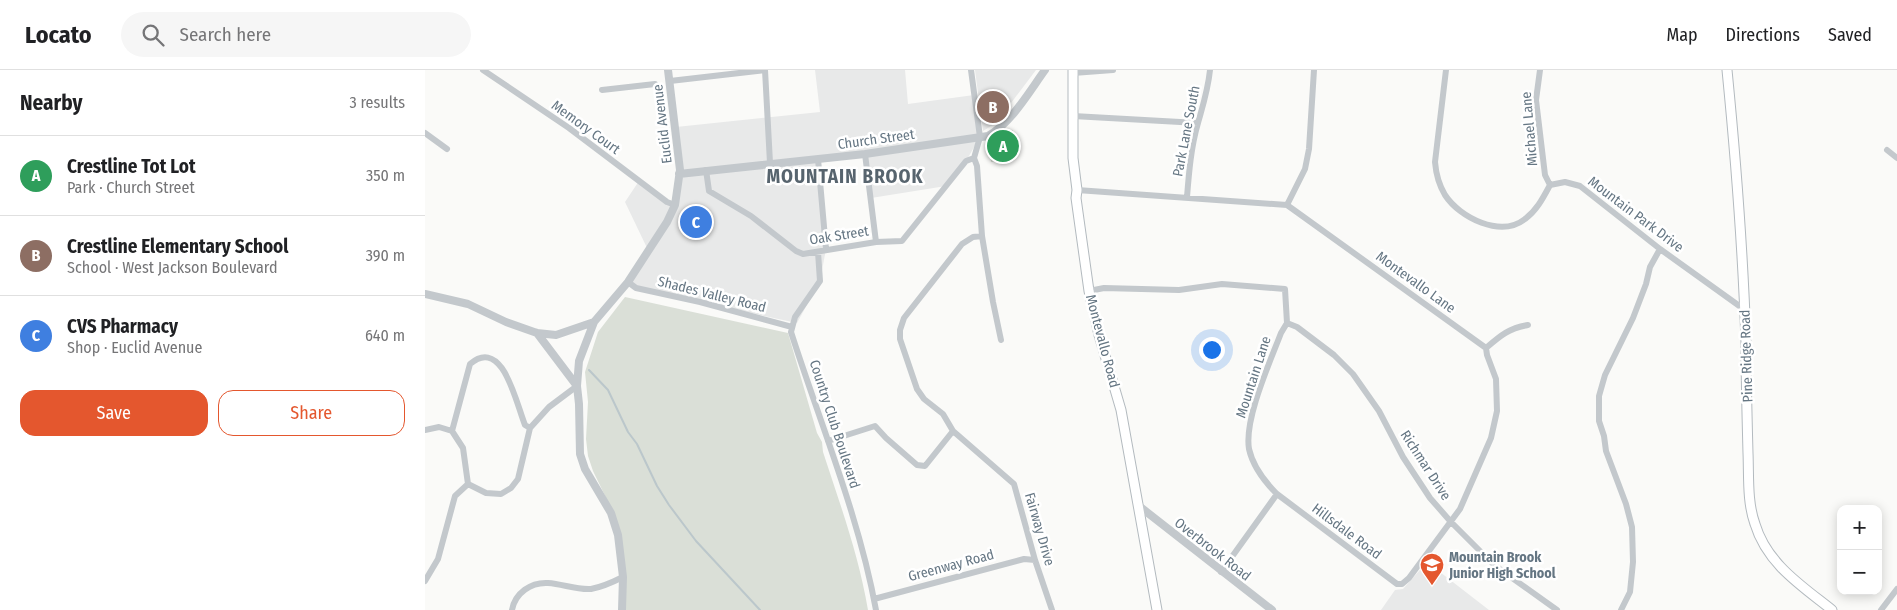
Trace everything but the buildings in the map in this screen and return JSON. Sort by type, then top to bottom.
[{"type":"main road","name":"Pine Ridge Road","points":[[1727,70],[1736,160],[1745,310],[1749,492],[1755,524],[1766,547],[1780,569],[1832,610]]},
{"type":"main road","name":"Montevallo Road","points":[[1073,71],[1073,158],[1077,190],[1076,198],[1089,291],[1099,335],[1121,410],[1157,610]]},
{"type":"street","name":"Memory Court","points":[[483,70],[566,127],[667,202],[675,205]]},
{"type":"street","name":"Euclid Avenue","points":[[594,322],[628,282],[667,222],[675,205],[679,174],[677,134],[669,70]]},
{"type":"street","points":[[670,81],[765,70],[770,163]]},
{"type":"street","points":[[971,70],[980,137],[974,158],[977,166],[982,236],[1001,340]]},
{"type":"street","name":"Church Street","points":[[679,174],[865,154],[988,136],[996,131],[1019,105],[1045,70]]},
{"type":"street","points":[[1073,71],[1113,70]]},
{"type":"street","name":"Park Lane South","points":[[1187,197],[1189,165],[1208,88],[1210,70]]},
{"type":"street","points":[[1077,190],[1287,205],[1305,169],[1309,149],[1314,70]]},
{"type":"street","points":[[1446,70],[1435,162],[1437,175],[1446,196],[1451,202],[1467,216],[1482,223],[1502,227],[1517,224],[1525,219],[1540,205],[1550,185]]},
{"type":"street","name":"Michael Lane","points":[[1540,70],[1536,100],[1545,175],[1550,185]]},
{"type":"street","points":[[602,90],[655,84]]},
{"type":"street","points":[[1073,116],[1198,123]]},
{"type":"street","points":[[425,133],[447,149]]},
{"type":"street","points":[[1887,150],[1897,158]]},
{"type":"street","points":[[865,154],[876,242]]},
{"type":"street","name":"Oak Street","points":[[706,170],[709,191],[751,216],[796,251],[803,254],[876,242],[902,241],[966,161],[974,158]]},
{"type":"street","points":[[818,159],[826,249]]},
{"type":"street","name":"Mountain Park Drive","points":[[1550,185],[1565,182],[1580,186],[1660,249],[1745,310]]},
{"type":"street","name":"Montevallo Lane","points":[[1287,205],[1486,348]]},
{"type":"street","name":"Fairway Drive","points":[[982,236],[973,236],[962,244],[905,318],[900,330],[900,339],[917,390],[924,399],[943,414],[953,430],[1014,484],[1035,560],[1052,610]]},
{"type":"street","points":[[1621,610],[1630,592],[1633,562],[1631,527],[1626,504],[1606,452],[1604,436],[1599,421],[1599,396],[1605,376],[1633,318],[1646,284],[1650,267],[1660,249]]},
{"type":"street","points":[[792,327],[795,317],[821,281],[818,252]]},
{"type":"street","name":"Shades Valley Road","points":[[628,282],[636,288],[700,302],[792,327]]},
{"type":"street","name":"Mountain Lane","points":[[1089,291],[1104,288],[1179,290],[1222,284],[1285,290],[1287,323],[1281,333],[1254,410],[1249,432],[1249,448],[1254,462],[1263,480],[1277,494]]},
{"type":"street","points":[[425,294],[468,304],[506,322],[537,333],[556,335],[594,322]]},
{"type":"street","points":[[594,322],[579,361],[577,386],[580,454],[585,469],[611,513],[618,535],[623,577],[622,610]]},
{"type":"street","name":"Richmar Drive","points":[[1287,323],[1297,327],[1334,355],[1353,374],[1379,410],[1403,457],[1430,498],[1451,522],[1494,564],[1557,610]]},
{"type":"street","points":[[1451,522],[1460,509],[1491,438],[1497,411],[1496,379],[1486,348],[1502,334],[1514,327],[1528,325]]},
{"type":"street","name":"Country Club Boulevard","points":[[792,327],[794,339],[867,568],[876,610]]},
{"type":"street","points":[[537,333],[577,386]]},
{"type":"street","points":[[452,430],[469,364],[477,358],[488,357],[493,358],[502,366],[525,425],[530,428]]},
{"type":"street","points":[[468,484],[486,493],[501,494],[511,488],[517,480],[530,428],[549,407],[577,386]]},
{"type":"street","points":[[828,441],[875,426],[917,465],[925,466],[953,430]]},
{"type":"street","points":[[425,430],[439,427],[452,430],[463,448],[468,484]]},
{"type":"street","points":[[425,581],[438,559],[455,496],[468,484]]},
{"type":"street","points":[[1221,572],[1277,494]]},
{"type":"street","name":"Hillsdale Road","points":[[1277,494],[1397,584],[1402,584],[1451,522]]},
{"type":"street","name":"Overbrook Road","points":[[1139,506],[1272,610]]},
{"type":"street","name":"Greenway Road","points":[[874,599],[1023,559],[1035,560]]},
{"type":"street","points":[[512,610],[513,601],[527,587],[548,583],[569,588],[590,589],[623,577]]},
{"type":"street","points":[[1881,610],[1897,589]]},
{"type":"shaded area","points":[[815,70],[905,70],[908,104],[974,95],[980,137],[966,161],[946,186],[871,198],[866,154],[818,159],[826,249],[820,281],[797,323],[636,288],[628,282],[648,250],[625,202],[639,181],[674,205],[680,164],[676,127],[820,112]]},
{"type":"shaded area","points":[[975,70],[1036,70],[996,123],[983,131]]},
{"type":"shaded area","points":[[1010,130],[1013,130],[1014,161],[991,162],[989,151],[992,147],[999,144]]},
{"type":"shaded area","points":[[625,297],[788,333],[854,550],[868,610],[624,610],[626,577],[613,512],[593,471],[588,456],[586,439],[588,402],[585,372],[598,332]]},
{"type":"shaded area","name":"Mountain Brook Junior High School","points":[[1427,562],[1489,610],[1381,610],[1395,590],[1403,589]]},
{"type":"waterway","points":[[589,370],[608,390],[628,432],[637,444],[657,486],[669,505],[696,541],[760,610]]},
{"type":"place","name":"Crestline Elementary School","points":[[993,107]]},
{"type":"place","name":"Crestline Tot Lot","points":[[1003,146]]},
{"type":"place","name":"CVS Pharmacy","points":[[696,222]]},
{"type":"place","name":"Mountain Brook Junior High School","points":[[1432,586]]},
{"type":"district","name":"MOUNTAIN BROOK","points":[[845,176]]}]
